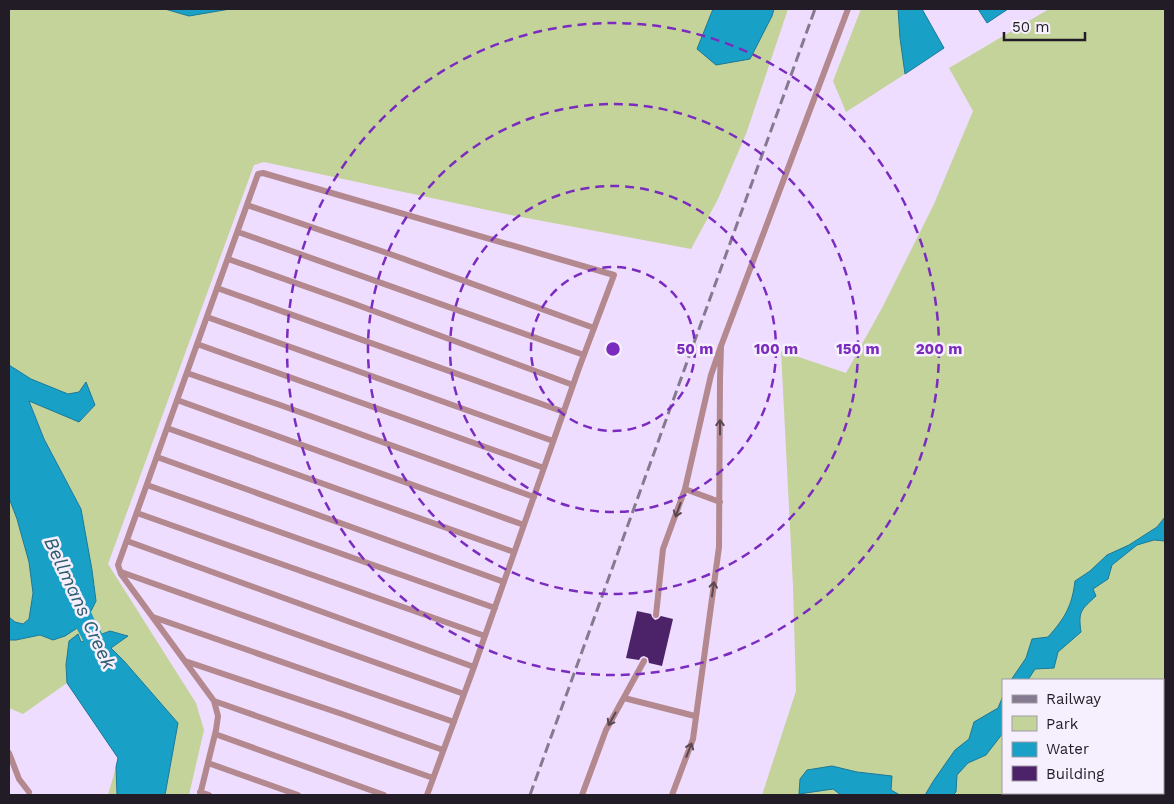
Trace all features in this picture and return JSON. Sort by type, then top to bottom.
[{"type":"lane","points":[[656,615],[663,549],[686,489],[711,375],[848,9]]},
{"type":"lane","points":[[210,795],[200,794],[218,716],[214,701],[120,572],[118,565],[258,174],[263,173],[614,275],[573,384],[427,795]]},
{"type":"lane","points":[[247,205],[390,254],[594,328]]},
{"type":"lane","points":[[238,232],[584,355]]},
{"type":"lane","points":[[228,259],[573,384]]},
{"type":"lane","points":[[217,288],[564,412]]},
{"type":"lane","points":[[207,317],[553,441]]},
{"type":"lane","points":[[197,344],[544,468]]},
{"type":"lane","points":[[672,795],[693,739],[719,547],[720,379],[722,346]]},
{"type":"lane","points":[[187,373],[534,497]]},
{"type":"lane","points":[[177,400],[524,525]]},
{"type":"lane","points":[[167,428],[514,552]]},
{"type":"lane","points":[[157,457],[504,582]]},
{"type":"lane","points":[[147,485],[495,608]]},
{"type":"lane","points":[[686,489],[720,502]]},
{"type":"lane","points":[[137,513],[485,636]]},
{"type":"lane","points":[[127,541],[474,667]]},
{"type":"lane","points":[[120,572],[464,694]]},
{"type":"lane","points":[[152,617],[454,722]]},
{"type":"lane","points":[[184,660],[443,750]]},
{"type":"lane","points":[[582,795],[606,730],[644,661]]},
{"type":"lane","points":[[624,698],[695,716]]},
{"type":"lane","points":[[214,701],[433,778]]},
{"type":"lane","points":[[215,734],[384,795]]},
{"type":"lane","points":[[9,753],[19,779],[29,792]]},
{"type":"lane","points":[[208,763],[298,795]]},
{"type":"green space","points":[[9,9],[165,9],[189,15],[230,9],[713,9],[711,12],[772,16],[774,9],[788,9],[746,134],[718,199],[691,249],[506,214],[264,162],[254,165],[108,564],[196,703],[204,730],[189,795],[165,795],[178,723],[111,647],[127,635],[110,631],[81,642],[78,634],[66,665],[67,683],[23,714],[9,708],[9,640],[40,635],[53,640],[96,601],[81,509],[44,439],[29,400],[79,422],[95,405],[86,383],[79,392],[68,394],[31,379],[9,365]]},
{"type":"green space","points":[[861,9],[898,9],[905,74],[846,112],[833,81]]},
{"type":"green space","points":[[1049,9],[1165,9],[1165,765],[1164,766],[1164,679],[1002,679],[1002,794],[1138,795],[762,795],[796,691],[793,586],[781,351],[846,373],[882,308],[934,204],[973,111],[949,68]]},
{"type":"green space","points":[[9,498],[25,544],[32,580],[33,595],[29,619],[23,624],[15,622],[9,617]]},
{"type":"green space","points":[[116,767],[117,795],[108,795]]},
{"type":"water","points":[[165,9],[230,9],[189,16]]},
{"type":"water","points":[[713,9],[774,9],[750,59],[716,65],[697,49]]},
{"type":"water","points":[[898,9],[922,9],[944,48],[905,74],[900,38]]},
{"type":"water","points":[[978,9],[1008,9],[987,23]]},
{"type":"water","points":[[9,365],[31,379],[68,394],[79,392],[86,382],[95,405],[79,422],[29,401],[44,439],[81,509],[96,601],[85,623],[65,636],[53,640],[40,635],[9,640],[9,617],[15,622],[23,624],[29,619],[33,593],[29,562],[9,498]]},
{"type":"water","points":[[1165,517],[1165,541],[1154,540],[1137,545],[1112,565],[1108,579],[1093,589],[1096,596],[1080,615],[1081,632],[1058,652],[1054,668],[1035,669],[1029,679],[1012,679],[1026,658],[1032,639],[1048,637],[1063,618],[1070,605],[1075,581],[1090,571],[1107,555],[1129,545],[1157,527]]},
{"type":"water","points":[[110,631],[128,636],[111,648],[178,723],[165,795],[117,795],[116,767],[118,758],[67,683],[66,665],[69,641],[78,634],[81,642]]},
{"type":"water","points":[[1002,698],[1002,734],[986,755],[968,763],[957,775],[956,792],[953,795],[925,795],[955,750],[969,739],[974,722],[998,708]]},
{"type":"water","points":[[832,766],[857,772],[892,776],[891,790],[900,795],[841,795],[833,789],[799,794],[800,779],[807,770]]},
{"type":"building","points":[[637,611],[651,614],[655,620],[661,616],[673,619],[662,666],[649,663],[648,658],[644,656],[639,660],[626,658]]},
{"type":"waterway","name":"Bellmans Creek","points":[[74,599],[106,662]]},
{"type":"railway","points":[[530,795],[815,9]]}]
